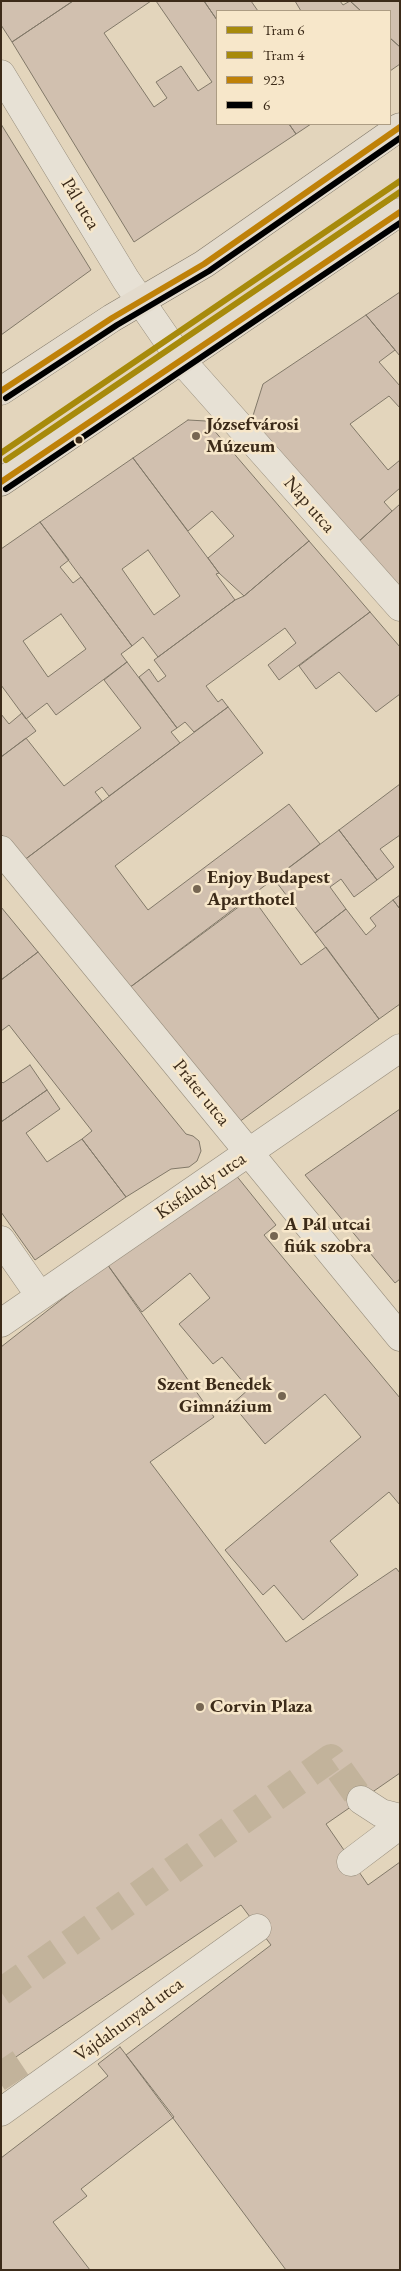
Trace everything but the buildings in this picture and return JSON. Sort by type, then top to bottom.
[{"type":"main road","points":[[1,391],[112,318],[204,264],[400,127]]},
{"type":"main road","points":[[1,482],[400,212]]},
{"type":"street","name":"Pál utca","points":[[1,74],[162,333]]},
{"type":"street","name":"Nap utca","points":[[162,333],[181,360],[400,607]]},
{"type":"street","name":"Práter utca","points":[[1,850],[400,1337]]},
{"type":"street","name":"Kisfaludy utca","points":[[1,1323],[400,1048]]},
{"type":"street","points":[[1,1240],[40,1296]]},
{"type":"street","points":[[361,1800],[381,1813],[400,1818]]},
{"type":"street","points":[[351,1862],[400,1824]]},
{"type":"street","name":"Vajdahunyad utca","points":[[1,2112],[257,1928]]},
{"type":"tunnel","points":[[1,1992],[331,1758],[361,1800]]},
{"type":"tunnel","points":[[1,2059],[25,2095]]},
{"type":"tram line","name":"6","points":[[1,453],[400,181]]},
{"type":"tram line","name":"4","points":[[6,460],[400,192]]},
{"type":"transit line","name":"923","points":[[1,391],[112,318],[204,264],[400,127]]},
{"type":"transit line","name":"6","points":[[6,398],[117,325],[209,271],[400,138]]},
{"type":"transit line","name":"923","points":[[1,482],[400,212]]},
{"type":"transit line","name":"6","points":[[6,489],[400,223]]},
{"type":"place","name":"Józsefvárosi Múzeum","points":[[196,436]]},
{"type":"place","name":"Enjoy Budapest Aparthotel","points":[[197,889]]},
{"type":"place","name":"A Pál utcai fiúk szobra","points":[[274,1236]]},
{"type":"place","name":"Szent Benedek Gimnázium","points":[[282,1396]]},
{"type":"place","name":"Corvin Plaza","points":[[200,1707]]}]
